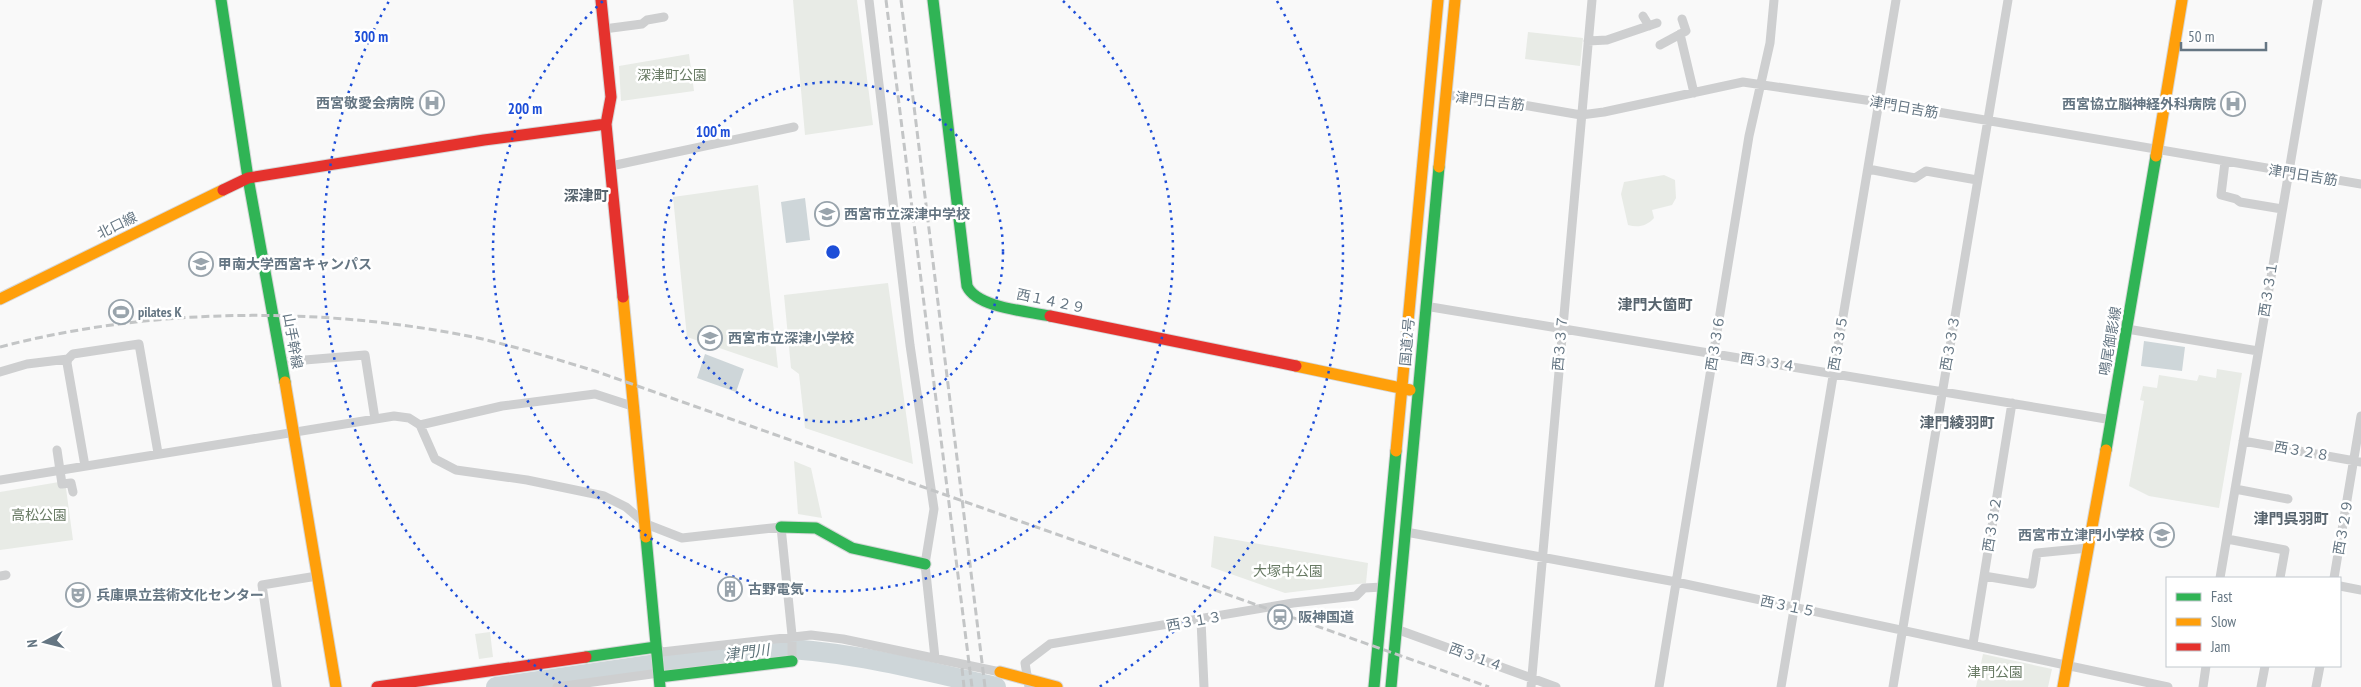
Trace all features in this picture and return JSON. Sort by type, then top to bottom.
[{"type":"main road","name":"山手幹線","points":[[221,0],[248,178],[282,362],[336,687]]},
{"type":"main road","points":[[601,0],[610,97],[606,124],[635,407],[659,677],[792,661]]},
{"type":"main road","name":"西１４２９","points":[[933,0],[966,282],[974,297],[984,302],[1418,391]]},
{"type":"main road","name":"国道2号","points":[[1374,687],[1438,0]]},
{"type":"main road","name":"国道2号","points":[[1391,687],[1425,306],[1456,0]]},
{"type":"main road","name":"鳴尾御影線","points":[[2063,687],[2112,420],[2182,0]]},
{"type":"main road","name":"北口線","points":[[0,299],[248,178],[484,140],[606,124]]},
{"type":"main road","points":[[781,526],[816,528],[852,548],[925,564]]},
{"type":"main road","points":[[377,687],[657,651]]},
{"type":"main road","points":[[1000,672],[1028,685],[1057,687]]},
{"type":"street","points":[[869,0],[910,345],[934,508],[925,564],[935,658]]},
{"type":"street","name":"西３３７","points":[[1531,682],[1580,115],[1592,0]]},
{"type":"street","name":"西３３６","points":[[1659,687],[1759,84],[1770,43],[1773,0]]},
{"type":"street","name":"西３３５","points":[[1781,687],[1896,0]]},
{"type":"street","name":"西３３３","points":[[1892,687],[1964,266],[1976,180],[2008,0]]},
{"type":"street","name":"西３３１","points":[[2220,577],[2318,0]]},
{"type":"street","points":[[1588,42],[1607,40],[1653,24],[1643,16]]},
{"type":"street","points":[[604,30],[642,24],[647,20],[664,17]]},
{"type":"street","points":[[1660,46],[1686,31],[1682,18]]},
{"type":"street","points":[[1680,34],[1694,93]]},
{"type":"street","name":"津門日吉筋","points":[[1446,95],[1512,103],[1580,115],[1604,112],[1742,82],[1878,102],[2361,184]]},
{"type":"street","points":[[611,166],[794,127]]},
{"type":"street","points":[[2225,162],[2221,195],[2240,202],[2282,209]]},
{"type":"street","points":[[1868,169],[1915,178],[1926,171],[1976,180]]},
{"type":"street","name":"西３３４","points":[[1425,306],[2112,420]]},
{"type":"street","points":[[2127,329],[2258,351]]},
{"type":"street","points":[[0,372],[27,364],[68,359],[72,354],[139,344],[158,453]]},
{"type":"street","points":[[282,362],[365,356],[375,419]]},
{"type":"street","points":[[68,359],[85,466]]},
{"type":"street","points":[[420,425],[502,406],[595,394],[635,407]]},
{"type":"street","name":"西３３２","points":[[1973,644],[2012,403]]},
{"type":"street","points":[[0,480],[394,416],[409,418],[420,425],[435,459],[456,470],[527,480],[604,496],[626,507],[646,524],[682,538],[781,526],[792,635],[792,661]]},
{"type":"street","name":"西３２９","points":[[2334,577],[2358,461],[2361,416]]},
{"type":"street","name":"西３２８","points":[[2243,441],[2358,461]]},
{"type":"street","points":[[57,450],[62,484],[71,483],[73,492]]},
{"type":"street","points":[[2235,489],[2288,499]]},
{"type":"street","name":"西３１５","points":[[1406,532],[1676,582],[2168,687]]},
{"type":"street","points":[[2227,539],[2285,550],[2280,577]]},
{"type":"street","points":[[1984,576],[2032,584],[2037,552],[2088,548]]},
{"type":"street","points":[[277,687],[262,585],[317,576]]},
{"type":"street","points":[[2341,586],[2361,590]]},
{"type":"street","name":"西３１３","points":[[1028,685],[1025,663],[1050,644],[1293,603],[1356,596],[1364,588],[1384,587]]},
{"type":"street","points":[[1201,620],[1204,687]]},
{"type":"street","name":"西３１４","points":[[1396,629],[1531,682],[1556,687]]},
{"type":"street","points":[[657,651],[662,652],[792,635],[811,635],[843,639],[1000,672]]},
{"type":"street","points":[[2203,687],[2206,667]]},
{"type":"street","points":[[2261,687],[2265,667]]},
{"type":"street","points":[[2316,687],[2320,667]]},
{"type":"street","points":[[557,687],[659,677]]},
{"type":"green space","points":[[793,0],[857,0],[873,125],[805,135]]},
{"type":"green space","points":[[1528,32],[1583,38],[1580,66],[1525,59]]},
{"type":"green space","name":"深津町公園","points":[[689,54],[694,91],[621,101],[619,66]]},
{"type":"green space","points":[[1664,175],[1675,180],[1676,198],[1672,205],[1652,210],[1654,218],[1645,225],[1628,225],[1621,194],[1624,182]]},
{"type":"green space","points":[[758,185],[778,368],[687,337],[673,197]]},
{"type":"green space","points":[[888,283],[913,464],[805,428],[799,374],[791,368],[784,295]]},
{"type":"green space","points":[[2217,369],[2242,373],[2219,508],[2149,496],[2129,486],[2144,401],[2140,400],[2143,386],[2157,388],[2159,375],[2197,381],[2199,375],[2216,378]]},
{"type":"green space","points":[[794,461],[811,468],[822,518],[798,514]]},
{"type":"green space","name":"高松公園","points":[[65,481],[73,540],[0,550],[0,492]]},
{"type":"green space","name":"大塚中公園","points":[[1214,536],[1368,563],[1366,583],[1285,593],[1211,567]]},
{"type":"green space","points":[[490,632],[493,657],[479,659],[475,634]]},
{"type":"green space","name":"津門公園","points":[[1983,654],[2052,669],[2048,687],[1976,687]]},
{"type":"shaded area","points":[[805,198],[810,240],[786,243],[781,202]]},
{"type":"shaded area","points":[[2144,341],[2185,347],[2182,371],[2141,366]]},
{"type":"shaded area","points":[[705,354],[744,369],[736,392],[697,378]]},
{"type":"waterway","name":"津門川","points":[[496,687],[769,648],[855,657],[996,687]]},
{"type":"railway","points":[[886,0],[972,687]]},
{"type":"railway","points":[[901,0],[985,687]]},
{"type":"railway","points":[[0,347],[58,334],[117,324],[178,318],[238,316],[299,316],[359,320],[478,338],[595,371],[1489,687]]},
{"type":"railway","points":[[962,668],[964,687]]},
{"type":"traffic: fast","points":[[221,0],[248,178],[285,382]]},
{"type":"traffic: fast","points":[[933,0],[967,286],[972,293],[992,304],[1050,316]]},
{"type":"traffic: fast","points":[[2106,450],[2156,156]]},
{"type":"traffic: fast","points":[[1391,687],[1439,167]]},
{"type":"traffic: fast","points":[[1374,687],[1396,451]]},
{"type":"traffic: fast","points":[[781,527],[816,528],[852,548],[925,564]]},
{"type":"traffic: fast","points":[[646,537],[660,687]]},
{"type":"traffic: fast","points":[[586,657],[656,647]]},
{"type":"traffic: fast","points":[[659,677],[792,661]]},
{"type":"traffic: slow","points":[[1396,451],[1438,0]]},
{"type":"traffic: slow","points":[[1439,167],[1455,0]]},
{"type":"traffic: slow","points":[[2156,156],[2182,0]]},
{"type":"traffic: slow","points":[[0,299],[223,190]]},
{"type":"traffic: slow","points":[[623,297],[646,537]]},
{"type":"traffic: slow","points":[[1296,366],[1410,390]]},
{"type":"traffic: slow","points":[[285,382],[336,687]]},
{"type":"traffic: slow","points":[[2063,687],[2106,450]]},
{"type":"traffic: slow","points":[[1000,672],[1057,687]]},
{"type":"traffic: jam","points":[[601,0],[611,97],[606,124],[623,297]]},
{"type":"traffic: jam","points":[[223,190],[248,178],[484,140],[606,124]]},
{"type":"traffic: jam","points":[[1050,316],[1296,366]]},
{"type":"traffic: jam","points":[[377,687],[586,657]]},
{"type":"place","name":"西宮敬愛会病院","points":[[432,103]]},
{"type":"place","name":"西宮協立脳神経外科病院","points":[[2233,104]]},
{"type":"place","name":"西宮市立深津中学校","points":[[827,214]]},
{"type":"place","name":"甲南大学西宮キャンパス","points":[[201,264]]},
{"type":"place","name":"pilates K","points":[[121,312]]},
{"type":"place","name":"西宮市立深津小学校","points":[[710,338]]},
{"type":"place","name":"西宮市立津門小学校","points":[[2162,535]]},
{"type":"place","name":"古野電気","points":[[730,589]]},
{"type":"place","name":"兵庫県立芸術文化センター","points":[[78,595]]},
{"type":"place","name":"阪神国道","points":[[1280,617]]},
{"type":"district","name":"深津町","points":[[586,195]]},
{"type":"district","name":"津門大箇町","points":[[1655,304]]},
{"type":"district","name":"津門綾羽町","points":[[1957,422]]},
{"type":"district","name":"津門呉羽町","points":[[2291,518]]}]
